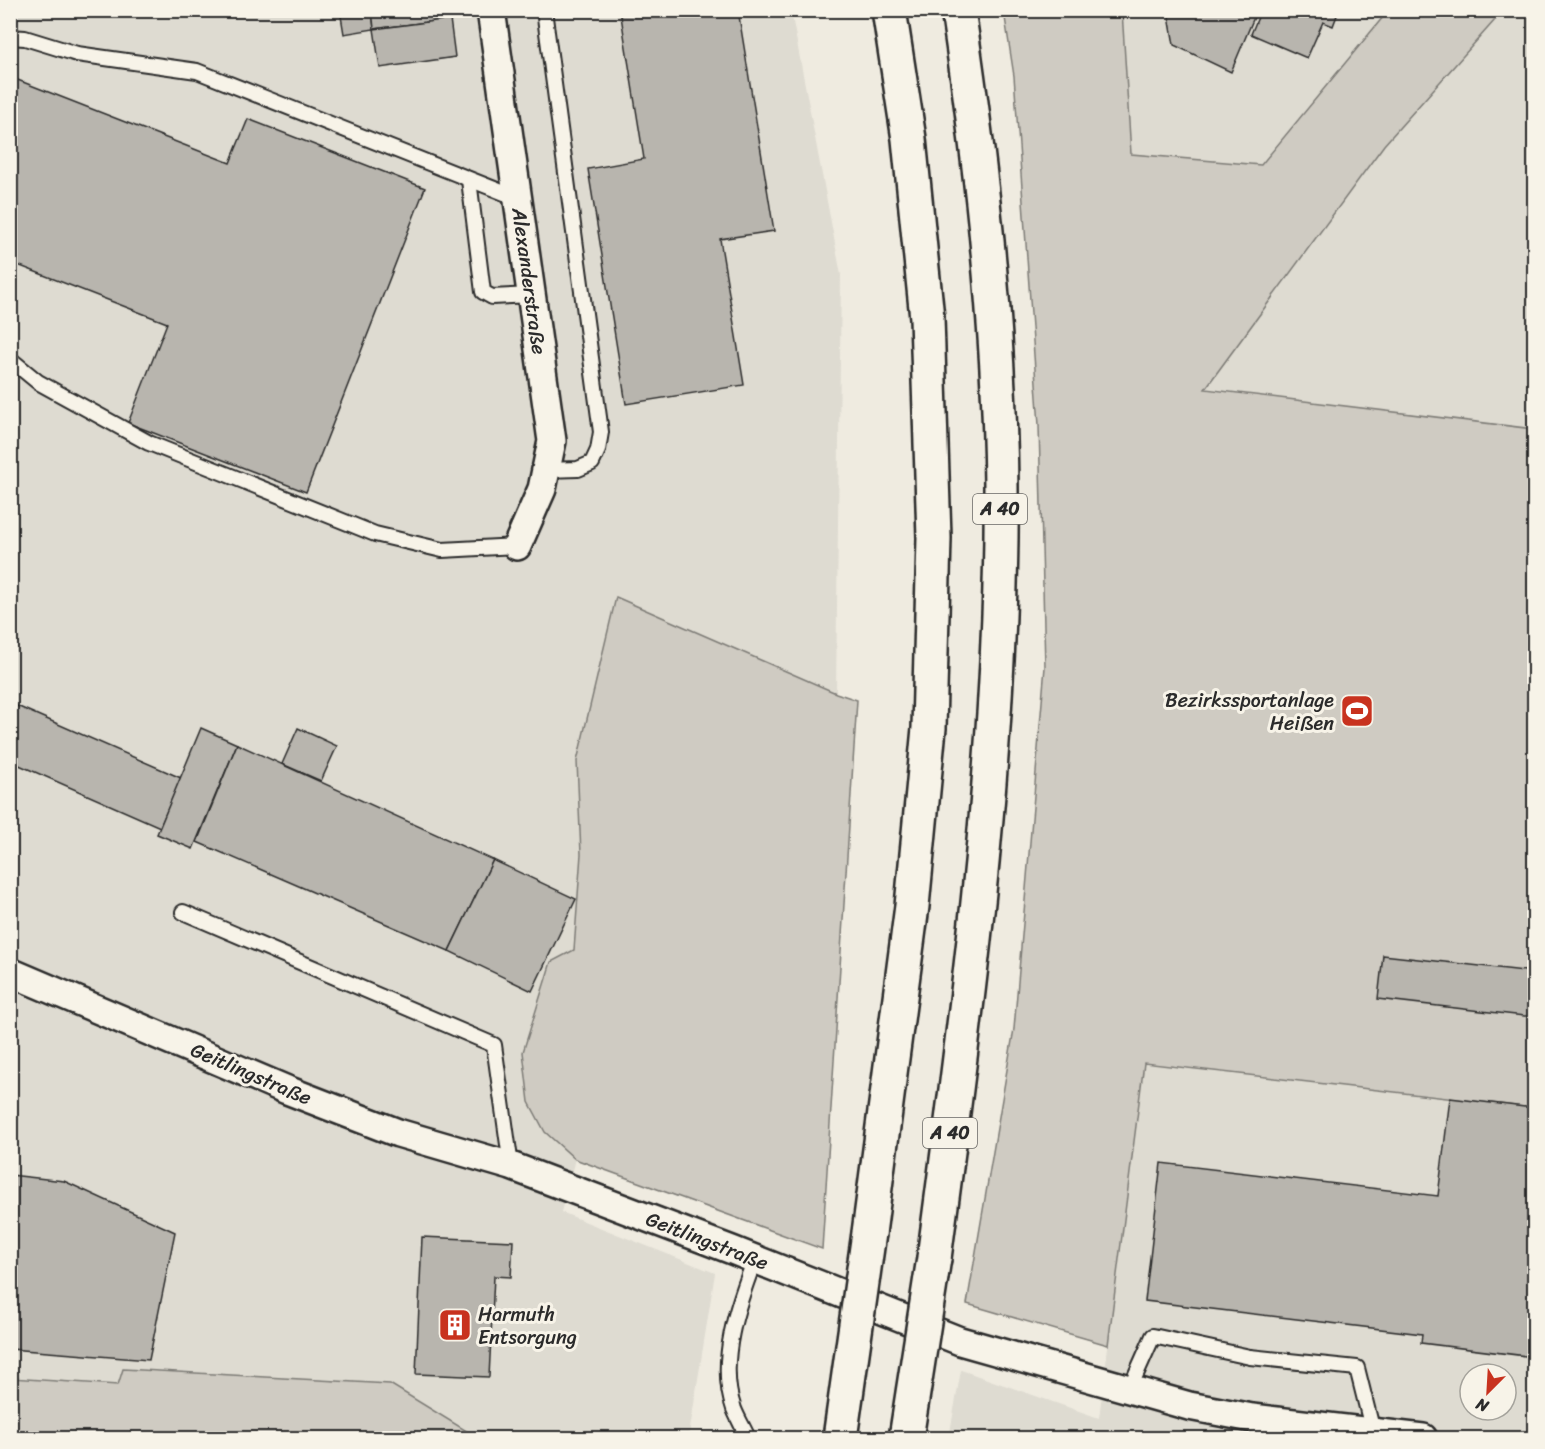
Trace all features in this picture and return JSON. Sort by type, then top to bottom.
[{"type":"highway","points":[[840,1438],[915,883],[928,728],[934,538],[927,318],[909,139],[890,10]]},
{"type":"highway","name":"A 40","points":[[906,1438],[934,1258],[967,1009],[994,740],[1001,535],[996,348],[980,159],[958,10]]},
{"type":"street","name":"Alexanderstraße","points":[[491,10],[552,441],[542,489],[517,546]]},
{"type":"street","name":"Geitlingstraße","points":[[10,972],[287,1090],[398,1133],[512,1166],[960,1341],[1189,1406],[1252,1418],[1423,1438]]},
{"type":"lane","points":[[544,10],[601,432],[598,450],[592,463],[578,469],[546,470]]},
{"type":"lane","points":[[10,37],[25,38],[77,54],[197,71],[517,198]]},
{"type":"lane","points":[[469,180],[483,292],[492,297],[531,295]]},
{"type":"lane","points":[[10,359],[38,382],[149,443],[375,534],[442,550],[517,546]]},
{"type":"lane","points":[[183,912],[494,1045],[512,1166]]},
{"type":"lane","points":[[748,1438],[734,1407],[728,1364],[739,1300],[755,1259]]},
{"type":"lane","points":[[1129,1389],[1154,1336],[1250,1357],[1357,1368],[1373,1432]]},
{"type":"shaded area","points":[[10,11],[791,11],[841,275],[836,693],[617,598],[577,761],[581,854],[574,950],[545,1132],[575,1159],[561,1212],[715,1273],[689,1435],[683,1438],[478,1438],[390,1384],[123,1369],[119,1385],[11,1378]]},
{"type":"shaded area","points":[[1004,11],[1122,11],[1131,154],[1261,165],[1388,11],[1503,11],[1384,145],[1205,389],[1534,429],[1534,1108],[1144,1063],[1108,1345],[967,1304],[1014,1029],[1045,667],[1039,425],[1014,76]]},
{"type":"shaded area","points":[[1122,11],[1388,11],[1261,165],[1131,154]]},
{"type":"shaded area","points":[[1503,11],[1534,11],[1534,429],[1205,389],[1384,145]]},
{"type":"shaded area","points":[[616,597],[836,693],[857,700],[822,1249],[575,1159],[545,1132],[529,1102],[523,1052],[551,962],[574,950],[581,854],[577,761]]},
{"type":"shaded area","points":[[1144,1063],[1534,1108],[1534,1438],[949,1438],[961,1370],[1099,1418]]},
{"type":"shaded area","points":[[123,1369],[390,1384],[478,1438],[11,1438],[11,1378],[118,1385]]},
{"type":"building","points":[[340,10],[372,10],[374,29],[344,34]]},
{"type":"building","points":[[372,10],[449,10],[450,19],[374,29]]},
{"type":"building","points":[[620,10],[738,10],[774,231],[720,239],[744,385],[626,404],[588,169],[644,159]]},
{"type":"building","points":[[1168,10],[1257,10],[1231,72],[1174,45]]},
{"type":"building","points":[[1261,10],[1339,10],[1333,26],[1323,22],[1307,58],[1251,34]]},
{"type":"building","points":[[450,19],[455,57],[380,68],[374,29]]},
{"type":"building","points":[[10,77],[230,163],[248,119],[425,188],[306,492],[128,423],[167,323],[10,262]]},
{"type":"building","points":[[10,703],[181,778],[160,827],[10,761]]},
{"type":"building","points":[[201,728],[237,744],[193,849],[157,834]]},
{"type":"building","points":[[298,728],[337,746],[321,781],[282,764]]},
{"type":"building","points":[[237,744],[493,860],[449,951],[197,842]]},
{"type":"building","points":[[493,860],[576,899],[532,991],[449,951]]},
{"type":"building","points":[[1383,955],[1534,972],[1534,1017],[1378,999]]},
{"type":"building","points":[[1450,1098],[1534,1108],[1534,1357],[1421,1343],[1422,1334],[1145,1301],[1161,1163],[1438,1196]]},
{"type":"building","points":[[10,1175],[64,1181],[175,1232],[149,1360],[10,1349]]},
{"type":"building","name":"Harmuth Entsorgung","points":[[422,1237],[513,1241],[511,1277],[494,1276],[489,1377],[416,1374]]},
{"type":"place","name":"Bezirkssportanlage Heißen","points":[[1357,711]]},
{"type":"place","name":"Harmuth Entsorgung","points":[[455,1325]]}]
